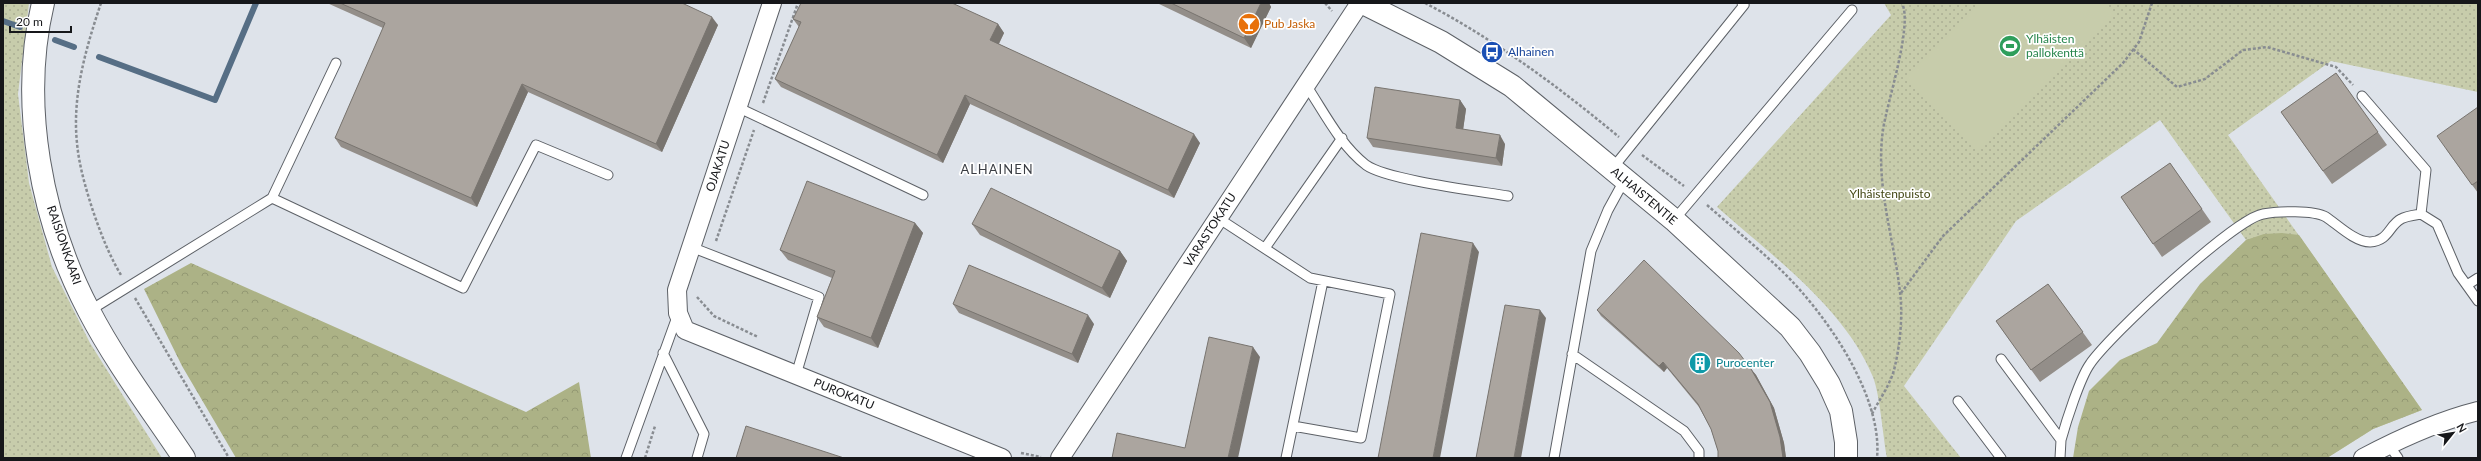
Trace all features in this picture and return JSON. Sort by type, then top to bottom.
[{"type":"street","name":"RAISIONKAARI","points":[[44,3],[35,52],[34,88],[41,169],[54,224],[69,267],[89,311],[110,347],[184,458]]},
{"type":"street","name":"OJAKATU","points":[[685,330],[678,313],[677,290],[772,3]]},
{"type":"street","name":"VARASTOKATU","points":[[1054,457],[1218,218],[1360,3]]},
{"type":"street","name":"ALHAISTENTIE","points":[[1363,3],[1441,42],[1512,86],[1674,220],[1790,327],[1810,353],[1829,384],[1841,411],[1846,442],[1846,458]]},
{"type":"street","name":"PUROKATU","points":[[685,330],[796,375],[1009,454]]},
{"type":"street","points":[[2363,458],[2393,451],[2460,416],[2478,411]]},
{"type":"lane","points":[[1554,458],[1590,251],[1608,210],[1618,174],[1744,5],[1742,3]]},
{"type":"lane","points":[[1674,220],[1852,10]]},
{"type":"lane","points":[[89,311],[272,198],[336,64]]},
{"type":"lane","points":[[1306,85],[1351,151],[1368,166],[1394,176],[1508,196]]},
{"type":"lane","points":[[2362,96],[2426,170],[2421,214]]},
{"type":"lane","points":[[737,107],[923,195]]},
{"type":"lane","points":[[1265,248],[1342,138]]},
{"type":"lane","points":[[272,198],[463,288],[536,144],[608,175]]},
{"type":"lane","points":[[2060,458],[2061,440],[2089,364],[2111,340],[2164,290],[2230,232],[2261,214],[2287,210],[2324,216],[2347,233],[2370,242],[2387,236],[2400,219],[2421,214],[2437,224],[2458,273],[2478,301]]},
{"type":"lane","points":[[1218,218],[1310,278],[1390,294],[1361,438],[1293,426]]},
{"type":"lane","points":[[691,248],[819,297],[796,375]]},
{"type":"lane","points":[[2467,285],[2478,278]]},
{"type":"lane","points":[[1286,458],[1323,280]]},
{"type":"lane","points":[[626,458],[678,313]]},
{"type":"lane","points":[[663,353],[704,434],[697,458]]},
{"type":"lane","points":[[1572,354],[1684,431],[1699,451],[1699,458]]},
{"type":"lane","points":[[2001,359],[2061,440]]},
{"type":"lane","points":[[1958,401],[2001,458]]},
{"type":"path","points":[[101,3],[89,41],[78,89],[77,144],[86,188],[111,260],[128,286],[229,458]]},
{"type":"path","points":[[711,255],[798,3]]},
{"type":"path","points":[[1325,3],[1334,13]]},
{"type":"path","points":[[1872,414],[1893,372],[1899,344],[1900,294],[1880,171],[1883,130],[1902,39],[1905,9],[1902,3]]},
{"type":"path","points":[[1900,294],[1943,236],[2122,63],[2139,42],[2152,3]]},
{"type":"path","points":[[2133,49],[2177,87],[2205,79],[2243,50],[2266,47],[2336,67],[2362,96]]},
{"type":"path","points":[[685,330],[699,290]]},
{"type":"path","points":[[697,296],[714,316],[761,338]]},
{"type":"path","points":[[645,458],[656,422]]},
{"type":"path","points":[[1009,454],[1043,458],[1054,457]]},
{"type":"green space","points":[[3,3],[29,3],[18,94],[29,183],[52,267],[90,343],[162,458],[3,458]]},
{"type":"green space","name":"Ylhäistenpuisto","points":[[1884,3],[2478,3],[2478,92],[2331,61],[2228,135],[2422,410],[2373,429],[2327,458],[2099,458],[2246,240],[2160,120],[2016,221],[1904,386],[1961,458],[1887,458],[1873,377],[1860,352],[1844,328],[1805,284],[1717,207],[1891,15]]},
{"type":"green space","name":"Ylhäisten pallokenttä","points":[[1980,3],[2104,3],[2115,13],[1977,151],[1905,79]]},
{"type":"green space","points":[[2282,233],[2299,235],[2422,410],[2373,429],[2327,458],[2073,458],[2078,427],[2089,391],[2120,360],[2157,343],[2200,284],[2246,240],[2264,234]]},
{"type":"green space","points":[[191,263],[526,412],[579,382],[591,458],[236,458],[182,366],[144,289]]},
{"type":"building","points":[[340,3],[682,3],[712,17],[656,144],[522,84],[471,198],[335,138],[385,23]]},
{"type":"building","points":[[801,3],[952,3],[998,24],[990,40],[1194,134],[1168,190],[965,95],[937,155],[775,79],[801,22],[793,19]]},
{"type":"building","points":[[1171,3],[1261,3],[1244,38]]},
{"type":"building","points":[[2336,73],[2378,132],[2323,171],[2281,112]]},
{"type":"building","points":[[1375,87],[1460,100],[1456,128],[1500,135],[1496,158],[1367,138]]},
{"type":"building","points":[[2478,107],[2478,181],[2472,185],[2437,136]]},
{"type":"building","points":[[2170,163],[2202,209],[2153,244],[2121,197]]},
{"type":"building","points":[[807,181],[915,223],[871,338],[817,317],[835,271],[780,250]]},
{"type":"building","points":[[991,188],[1120,251],[1102,288],[972,224]]},
{"type":"building","points":[[1421,233],[1473,243],[1433,458],[1378,458]]},
{"type":"building","name":"Purocenter","points":[[1644,260],[1739,353],[1751,369],[1770,402],[1780,437],[1783,458],[1718,458],[1718,451],[1711,429],[1698,404],[1663,362],[1659,366],[1597,310]]},
{"type":"building","points":[[969,265],[1088,315],[1072,354],[953,304]]},
{"type":"building","points":[[2048,284],[2083,332],[2031,370],[1996,321]]},
{"type":"building","points":[[1505,305],[1540,310],[1514,458],[1476,458]]},
{"type":"building","points":[[1209,337],[1253,347],[1228,458],[1112,458],[1117,433],[1185,448]]},
{"type":"building","points":[[746,426],[844,458],[736,458]]},
{"type":"waterway","points":[[99,57],[215,100],[256,3]]},
{"type":"waterway","points":[[3,21],[20,27]]},
{"type":"waterway","points":[[55,40],[74,47]]},
{"type":"place","name":"Pub Jaska","points":[[1249,24]]},
{"type":"place","name":"Ylhäisten pallokenttä","points":[[2010,46]]},
{"type":"place","name":"Alhainen","points":[[1492,52]]},
{"type":"place","name":"Purocenter","points":[[1700,363]]},
{"type":"district","name":"ALHAINEN","points":[[997,169]]}]
